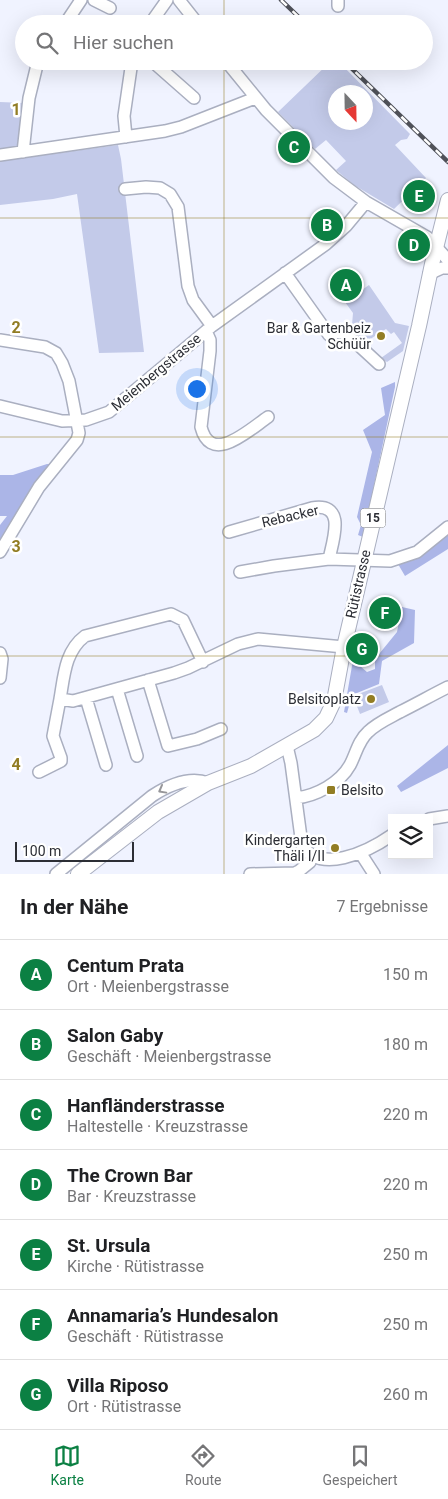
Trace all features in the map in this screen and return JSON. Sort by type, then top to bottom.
[{"type":"main road","name":"Rütistrasse","points":[[78,874],[158,812],[208,783],[251,766],[314,730],[330,710],[334,701],[364,559],[419,326],[429,274],[448,200]]},
{"type":"street","points":[[71,15],[81,0]]},
{"type":"street","points":[[94,0],[110,8]]},
{"type":"street","points":[[156,15],[167,0]]},
{"type":"street","points":[[179,0],[191,15]]},
{"type":"street","points":[[22,152],[29,98],[36,70]]},
{"type":"street","points":[[126,137],[124,116],[131,70]]},
{"type":"street","points":[[162,70],[194,98]]},
{"type":"street","points":[[233,70],[256,98],[327,172],[366,202],[416,229],[427,237],[448,260]]},
{"type":"street","points":[[0,155],[165,131],[181,127],[256,98]]},
{"type":"street","points":[[125,189],[160,188],[170,194],[178,207],[188,286],[193,300],[209,329],[210,351],[201,427],[204,438],[210,444],[226,444],[268,417]]},
{"type":"street","name":"Meienbergstrasse","points":[[0,406],[62,421],[86,420],[109,412],[209,329],[331,240],[346,226],[366,202]]},
{"type":"street","points":[[429,274],[442,268],[448,268]]},
{"type":"street","points":[[285,273],[329,335],[340,332],[354,341],[379,364]]},
{"type":"street","points":[[0,340],[45,347],[56,353],[62,362],[68,381],[79,433],[77,440],[40,487],[0,552]]},
{"type":"street","name":"Rebacker","points":[[229,532],[286,514],[320,507],[331,512],[336,521],[329,559]]},
{"type":"street","points":[[240,572],[329,559],[385,561],[414,554],[448,527]]},
{"type":"street","points":[[39,772],[60,761],[61,758],[53,736],[66,662],[70,652],[85,636],[170,614],[183,620],[203,662]]},
{"type":"street","points":[[60,699],[72,701],[86,698],[188,668],[238,644],[258,639],[344,647]]},
{"type":"street","points":[[0,653],[2,659],[0,678]]},
{"type":"street","points":[[148,680],[168,746],[197,739],[221,729]]},
{"type":"street","points":[[296,798],[316,794],[342,775],[349,766],[361,739],[368,731],[448,687]]},
{"type":"street","points":[[117,689],[137,756]]},
{"type":"street","points":[[86,698],[106,765]]},
{"type":"street","points":[[287,746],[302,845],[310,862],[321,870]]},
{"type":"street","name":"Rütistrasse","points":[[56,874],[164,788],[178,783],[199,780],[208,783]]},
{"type":"street","points":[[433,818],[448,816]]},
{"type":"street","points":[[342,870],[388,838]]},
{"type":"street","points":[[363,857],[374,874]]},
{"type":"street","points":[[250,874],[295,873],[310,862]]},
{"type":"shaded area","points":[[322,70],[347,70],[362,85],[328,85],[328,130],[373,130],[373,96],[410,134],[407,139],[401,140],[395,145],[426,178],[394,209],[354,185],[336,170],[346,161],[326,140],[315,149],[278,112]]},
{"type":"shaded area","points":[[0,102],[24,103],[20,146],[0,151]]},
{"type":"shaded area","points":[[118,145],[144,352],[99,353],[77,194],[53,199],[0,205],[0,161]]},
{"type":"shaded area","points":[[369,285],[395,323],[409,326],[403,351],[387,362],[381,358],[402,343],[394,332],[391,334],[386,329],[364,343],[352,325],[353,313],[345,302]]},
{"type":"shaded area","points":[[395,382],[363,537],[358,535],[361,525],[357,517],[372,452],[363,430],[385,415],[381,388]]},
{"type":"shaded area","points":[[47,464],[57,465],[0,552],[0,525],[7,516],[0,516],[0,475],[13,475]]},
{"type":"shaded area","points":[[448,531],[448,549],[405,576],[398,564],[414,559]]},
{"type":"shaded area","points":[[402,607],[415,610],[414,643],[382,661],[379,684],[352,695],[347,713],[344,712],[353,660],[367,672],[375,669],[375,659],[397,632]]},
{"type":"shaded area","name":"Belsitoplatz","points":[[382,685],[389,702],[360,714],[353,696]]},
{"type":"shaded area","points":[[448,745],[448,768],[401,792],[397,786]]},
{"type":"railway","points":[[281,0],[297,15]]},
{"type":"railway","points":[[353,70],[448,162]]},
{"type":"place","name":"Hanfländerstrasse","points":[[294,147]]},
{"type":"place","name":"St. Ursula","points":[[419,196]]},
{"type":"place","name":"Salon Gaby","points":[[327,225]]},
{"type":"place","name":"The Crown Bar","points":[[414,245]]},
{"type":"place","name":"Centum Prata","points":[[346,285]]},
{"type":"place","name":"Bar & Gartenbeiz Schüür","points":[[381,336]]},
{"type":"place","name":"Annamaria’s Hundesalon","points":[[385,613]]},
{"type":"place","name":"Villa Riposo","points":[[362,649]]},
{"type":"place","name":"Belsitoplatz","points":[[371,699]]},
{"type":"place","name":"Belsito","points":[[331,790]]},
{"type":"place","name":"Kindergarten Thäli I/II","points":[[335,848]]}]
